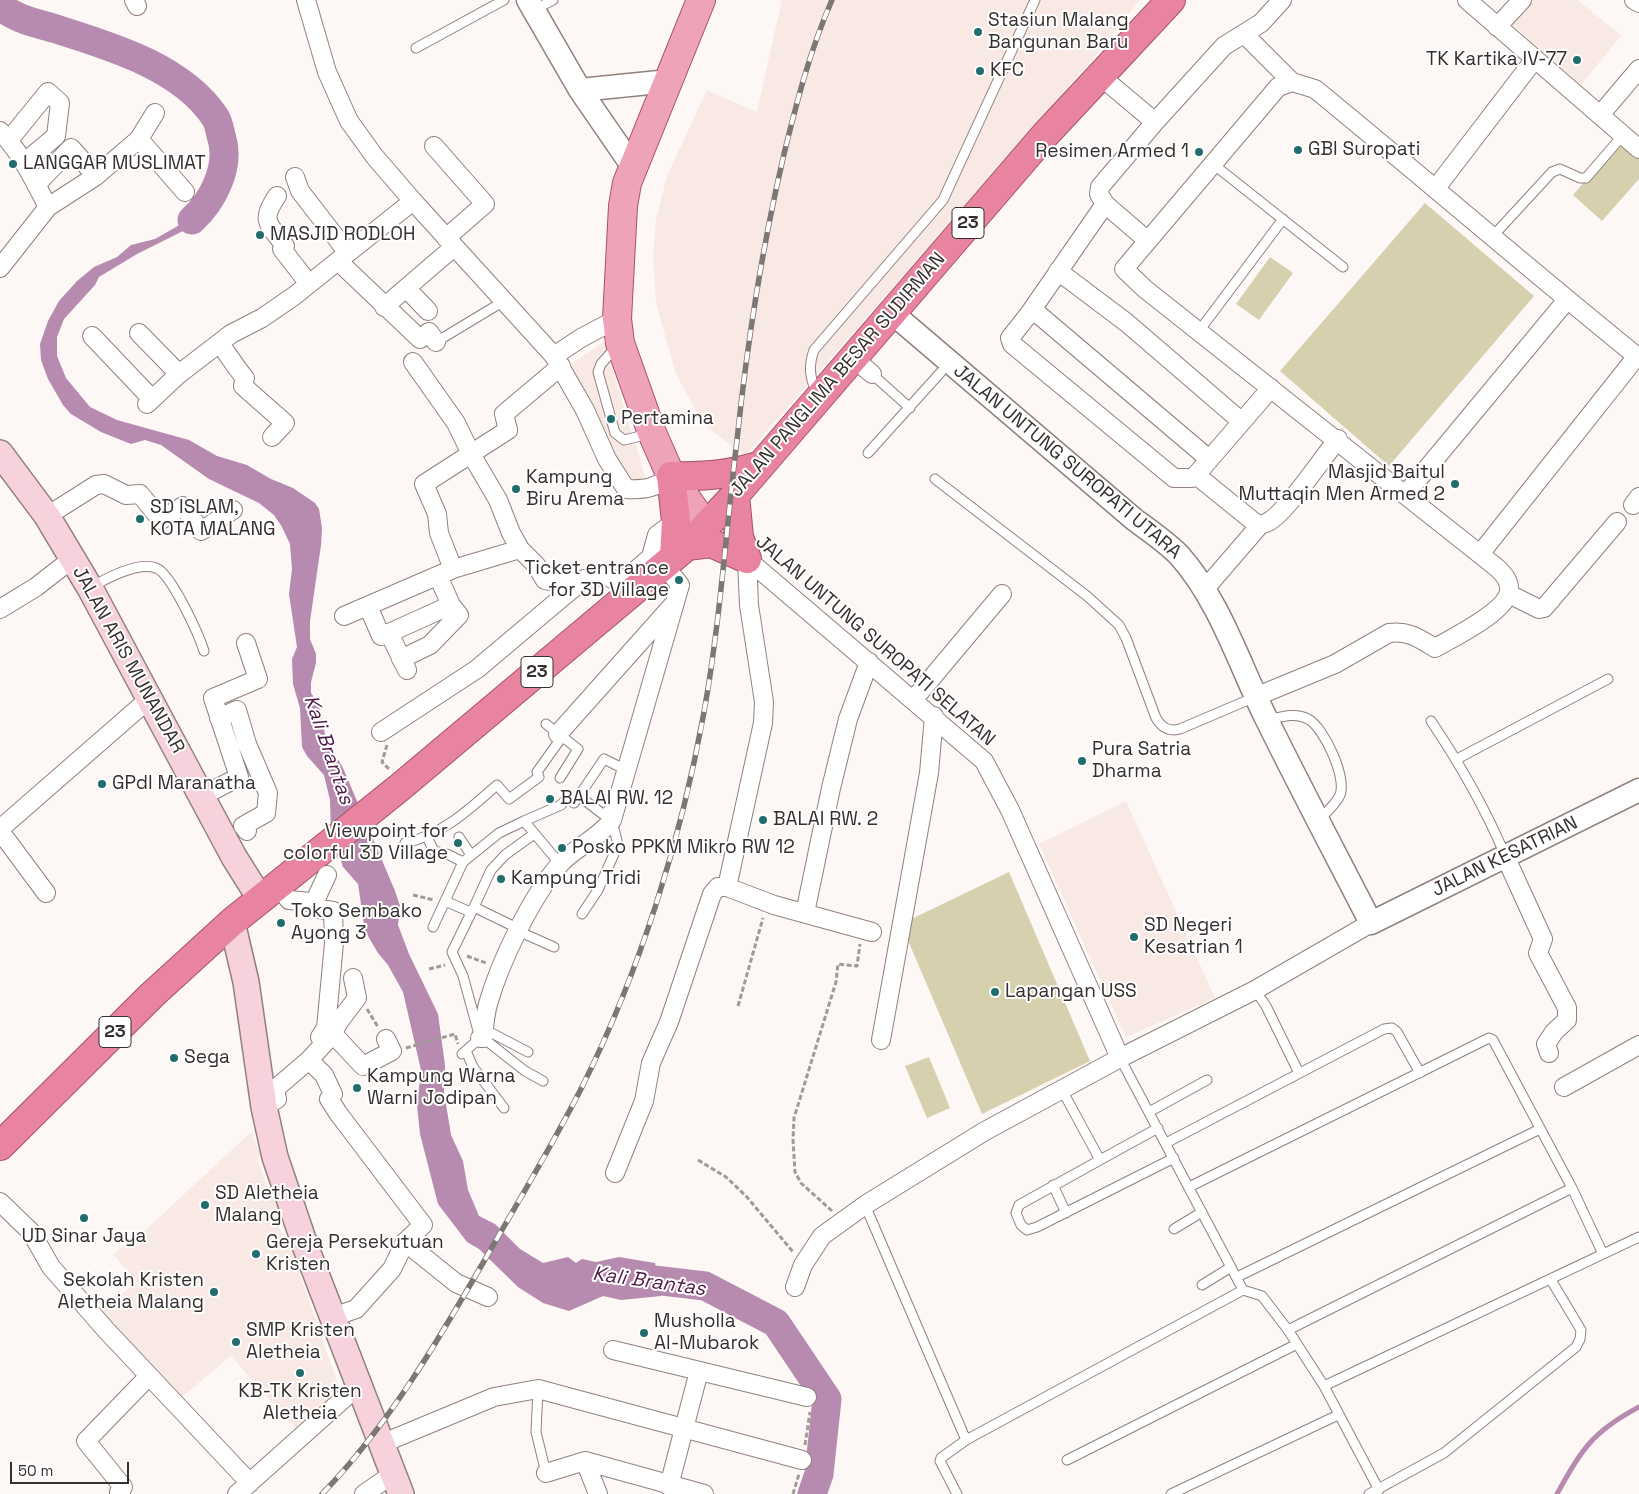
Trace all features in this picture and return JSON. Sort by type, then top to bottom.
[{"type":"highway","name":"JALAN PANGLIMA BESAR SUDIRMAN","points":[[706,527],[818,397],[862,366],[891,312],[1099,75],[1171,0]]},
{"type":"highway","points":[[747,558],[712,543],[675,556],[676,520],[671,476],[713,476],[742,471],[761,465]]},
{"type":"highway","points":[[735,495],[740,536],[747,558]]},
{"type":"highway","name":"23","points":[[0,1146],[152,995],[232,922],[326,848],[397,782],[675,556],[706,527]]},
{"type":"main road","points":[[701,0],[633,167],[623,206],[619,331],[652,433],[671,476],[706,527]]},
{"type":"main road","name":"JALAN ARIS MUNANDAR","points":[[0,453],[46,516],[90,588],[238,864],[270,893]]},
{"type":"main road","points":[[232,922],[246,982],[264,1107],[275,1157],[288,1199],[397,1484]]},
{"type":"street","points":[[306,0],[327,72],[349,121],[375,157],[413,201],[558,361],[585,410],[607,459],[626,489],[647,490],[656,488],[671,476]]},
{"type":"street","points":[[1148,241],[1105,204],[1099,194],[1100,187],[1155,122],[1224,46],[1236,37],[1245,35],[1261,23],[1282,0]]},
{"type":"street","points":[[1467,0],[1639,149]]},
{"type":"street","points":[[1497,27],[1522,0]]},
{"type":"street","points":[[1634,0],[1639,3]]},
{"type":"street","points":[[538,3],[580,90],[633,167]]},
{"type":"street","points":[[1245,35],[1292,82]]},
{"type":"street","points":[[1436,188],[1534,60]]},
{"type":"street","points":[[1600,115],[1639,69]]},
{"type":"street","points":[[1099,75],[1155,122]]},
{"type":"street","points":[[580,90],[669,81]]},
{"type":"street","points":[[1255,697],[1336,664],[1389,633],[1398,631],[1409,633],[1435,648],[1476,624],[1503,604],[1509,594],[1507,581],[1500,570],[1125,271],[1126,266],[1278,87],[1292,82],[1316,89],[1493,236],[1566,301],[1638,357],[1480,554]]},
{"type":"street","points":[[25,162],[56,136],[60,103],[48,92],[4,135],[25,162],[48,206]]},
{"type":"street","points":[[0,268],[48,206],[96,176],[139,139],[155,113]]},
{"type":"street","points":[[139,139],[186,192]]},
{"type":"street","points":[[384,306],[406,288],[485,204],[434,146]]},
{"type":"street","points":[[36,185],[71,148],[96,176]]},
{"type":"street","points":[[295,177],[300,191],[343,257],[384,306],[420,339],[429,332],[436,342]]},
{"type":"street","points":[[277,196],[267,211],[268,223],[285,246],[282,250],[309,284]]},
{"type":"street","points":[[92,336],[150,402],[179,374],[219,343],[231,334],[262,318],[309,284],[413,201]]},
{"type":"street","points":[[1105,204],[1029,314],[1010,338],[1012,344],[1174,478],[1192,478],[1196,475],[1270,388]]},
{"type":"street","points":[[1058,271],[1127,323],[1242,422]]},
{"type":"street","points":[[406,288],[428,311]]},
{"type":"street","points":[[1405,495],[1566,301]]},
{"type":"street","name":"JALAN UNTUNG SUROPATI UTARA","points":[[891,312],[945,366],[1179,555],[1204,590],[1225,629],[1266,720],[1371,923]]},
{"type":"street","points":[[1029,314],[1038,314],[1209,459]]},
{"type":"street","points":[[389,633],[404,665],[430,645],[459,615],[451,605],[437,514],[424,484],[508,430],[504,414],[581,338],[619,331]]},
{"type":"street","points":[[138,333],[179,374]]},
{"type":"street","points":[[219,343],[245,378],[243,386],[284,423],[272,437]]},
{"type":"street","points":[[413,362],[456,423],[471,454],[498,500],[511,533],[520,549],[536,565],[545,580],[555,582],[604,575],[621,583],[651,558],[657,535],[676,520]]},
{"type":"street","points":[[1204,590],[1260,525],[1267,523],[1280,512],[1338,439]]},
{"type":"street","points":[[1196,475],[1260,525]]},
{"type":"street","points":[[46,516],[96,485],[104,484],[126,495],[140,494],[161,520],[183,506],[201,531],[233,510]]},
{"type":"street","points":[[1509,594],[1539,609],[1544,608],[1617,522]]},
{"type":"street","name":"JALAN UNTUNG SUROPATI SELATAN","points":[[706,527],[747,558],[973,749],[984,761],[1010,810],[1120,1058]]},
{"type":"street","points":[[344,616],[446,572],[520,549]]},
{"type":"street","points":[[482,1035],[489,1002],[501,970],[519,930],[542,888],[560,864],[576,848],[604,830],[612,820],[680,586],[675,556]]},
{"type":"street","points":[[727,887],[763,722],[764,702],[749,605],[747,558]]},
{"type":"street","points":[[0,609],[36,587],[72,559]]},
{"type":"street","points":[[383,731],[477,668],[584,579]]},
{"type":"street","points":[[914,699],[1002,594]]},
{"type":"street","points":[[556,731],[675,602]]},
{"type":"street","points":[[368,606],[381,636],[451,605]]},
{"type":"street","points":[[202,796],[239,777],[213,698],[258,679],[246,643]]},
{"type":"street","points":[[805,913],[831,788],[848,719],[869,662]]},
{"type":"street","points":[[46,893],[0,830],[149,699]]},
{"type":"street","points":[[219,718],[237,710],[247,744],[268,793],[266,813],[242,826],[247,831]]},
{"type":"street","points":[[881,1040],[929,772],[934,716]]},
{"type":"street","name":"JALAN KESATRIAN","points":[[1371,923],[1506,858],[1639,790]]},
{"type":"street","points":[[1506,858],[1543,939],[1538,953],[1567,1008],[1567,1020],[1554,1032],[1546,1044],[1548,1052]]},
{"type":"street","points":[[315,905],[327,875]]},
{"type":"street","points":[[615,1173],[644,1101],[652,1063],[712,894],[718,887],[727,887],[767,902],[866,930]]},
{"type":"street","points":[[270,893],[289,900],[333,911],[334,943],[326,1028],[318,1039],[314,1054],[333,1094],[329,1099],[423,1225],[405,1242],[392,1269],[356,1309],[333,1317]]},
{"type":"street","points":[[794,1287],[804,1265],[822,1236],[865,1205],[985,1132],[1120,1058],[1255,990],[1371,923]]},
{"type":"street","points":[[264,1107],[277,1099],[275,1089],[333,1034],[338,1023],[357,998],[353,978]]},
{"type":"street","points":[[333,1034],[363,1066],[392,1050],[386,1038]]},
{"type":"street","points":[[1564,1087],[1639,1045]]},
{"type":"street","points":[[0,1202],[31,1232],[51,1267],[150,1376],[243,1489],[359,1385]]},
{"type":"street","points":[[405,1242],[456,1283],[488,1297]]},
{"type":"street","points":[[614,1350],[807,1397]]},
{"type":"street","points":[[669,1486],[699,1370]]},
{"type":"street","points":[[121,1494],[119,1492],[123,1488],[86,1441],[150,1376]]},
{"type":"street","points":[[381,1444],[494,1397],[538,1389],[802,1460]]},
{"type":"street","points":[[585,1461],[598,1494]]},
{"type":"street","points":[[546,1474],[585,1461],[669,1486],[704,1494]]},
{"type":"street","points":[[364,1494],[397,1484]]},
{"type":"lane","points":[[416,48],[504,0]]},
{"type":"lane","points":[[818,397],[811,380],[809,364],[814,350],[943,200],[1035,0]]},
{"type":"lane","points":[[1493,236],[1552,172],[1560,169],[1580,178],[1586,178],[1623,135]]},
{"type":"lane","points":[[1213,164],[1343,267]]},
{"type":"lane","points":[[1199,331],[1283,219]]},
{"type":"lane","points":[[436,342],[504,301]]},
{"type":"lane","points":[[862,366],[910,408]]},
{"type":"lane","points":[[868,453],[910,408],[945,366]]},
{"type":"lane","points":[[934,480],[1087,596],[1119,625],[1126,638],[1156,718],[1162,726],[1173,731],[1180,729],[1255,697]]},
{"type":"lane","points":[[90,588],[108,577],[136,568],[149,566],[160,570],[178,594],[204,651]]},
{"type":"lane","points":[[1457,759],[1608,679]]},
{"type":"lane","points":[[1266,720],[1296,715],[1310,720],[1324,737],[1342,778],[1342,787],[1340,797],[1318,821]]},
{"type":"lane","points":[[1431,721],[1457,759],[1496,834],[1506,858]]},
{"type":"lane","points":[[405,843],[428,838],[463,815],[497,785],[509,799],[539,777],[538,772],[556,731],[578,749],[560,778]]},
{"type":"lane","points":[[433,927],[463,862],[500,832],[561,805],[567,798],[574,803],[604,759],[626,770]]},
{"type":"lane","points":[[579,796],[604,815],[619,796]]},
{"type":"lane","points":[[582,914],[598,890],[618,845],[612,820]]},
{"type":"lane","points":[[524,822],[560,864]]},
{"type":"lane","points":[[534,834],[505,855],[491,870],[452,952],[459,966],[482,1035],[519,1066],[543,1081]]},
{"type":"lane","points":[[459,837],[472,855]]},
{"type":"lane","points":[[428,838],[434,851],[447,854],[463,862]]},
{"type":"lane","points":[[444,902],[471,909],[554,947]]},
{"type":"lane","points":[[1255,990],[1266,1006],[1299,1073]]},
{"type":"lane","points":[[1166,1143],[1384,1029],[1392,1028],[1397,1032],[1420,1073]]},
{"type":"lane","points":[[482,1035],[528,1052]]},
{"type":"lane","points":[[482,1035],[464,1053],[504,1108]]},
{"type":"lane","points":[[1189,1187],[1489,1038],[1492,1040],[1572,1188],[1603,1254]]},
{"type":"lane","points":[[1120,1058],[1243,1290],[1262,1296],[1288,1330],[1324,1386],[1379,1490]]},
{"type":"lane","points":[[1149,1112],[1207,1080]]},
{"type":"lane","points":[[1062,1090],[1100,1160]]},
{"type":"lane","points":[[1158,1128],[1019,1205],[1016,1210],[1018,1219],[1023,1228],[1030,1231],[1174,1158]]},
{"type":"lane","points":[[1236,1277],[1540,1129]]},
{"type":"lane","points":[[1053,1185],[1066,1213]]},
{"type":"lane","points":[[1288,1330],[1572,1188]]},
{"type":"lane","points":[[865,1205],[966,1440]]},
{"type":"lane","points":[[1174,1229],[1202,1212]]},
{"type":"lane","points":[[1324,1386],[1639,1237]]},
{"type":"lane","points":[[1202,1285],[1231,1267]]},
{"type":"lane","points":[[1369,1494],[1444,1453],[1576,1346],[1580,1339],[1581,1330],[1551,1280]]},
{"type":"lane","points":[[957,1494],[940,1460],[966,1440],[1243,1290]]},
{"type":"lane","points":[[1067,1460],[1297,1344]]},
{"type":"lane","points":[[538,1389],[536,1432],[546,1474]]},
{"type":"lane","points":[[1171,1494],[1338,1415]]},
{"type":"path","points":[[383,731],[389,738],[382,762],[397,782]]},
{"type":"path","points":[[413,895],[444,902]]},
{"type":"path","points":[[738,1006],[767,902]]},
{"type":"path","points":[[843,1222],[801,1183],[795,1172],[794,1118],[836,982],[838,964],[856,966],[859,964],[866,930]]},
{"type":"path","points":[[459,966],[467,955],[501,970]]},
{"type":"path","points":[[403,1048],[455,1034]]},
{"type":"path","points":[[698,1160],[726,1177],[746,1196],[804,1265]]},
{"type":"shaded area","points":[[782,0],[1140,0],[1091,61],[745,456],[703,424],[676,374],[656,303],[653,256],[656,220],[667,176],[707,90],[757,112]]},
{"type":"shaded area","name":"TK Kartika IV-77","points":[[1527,0],[1577,0],[1621,35],[1581,85],[1508,21]]},
{"type":"shaded area","points":[[1621,139],[1639,154],[1639,179],[1602,221],[1573,195]]},
{"type":"shaded area","points":[[1425,203],[1534,296],[1389,466],[1280,371]]},
{"type":"shaded area","points":[[1270,257],[1293,273],[1259,320],[1236,304]]},
{"type":"shaded area","name":"Pertamina","points":[[604,342],[647,483],[626,481],[569,369],[571,364]]},
{"type":"shaded area","name":"SD Negeri Kesatrian 1","points":[[1126,801],[1215,998],[1126,1037],[1039,844]]},
{"type":"shaded area","name":"Lapangan USS","points":[[1009,872],[1090,1061],[982,1114],[901,924]]},
{"type":"shaded area","points":[[929,1057],[950,1108],[927,1118],[905,1066]]},
{"type":"shaded area","name":"Sekolah Kristen Aletheia Malang","points":[[251,1132],[261,1155],[257,1159],[271,1197],[274,1196],[285,1219],[276,1224],[308,1268],[299,1273],[341,1392],[299,1433],[231,1356],[178,1400],[99,1312],[137,1282],[113,1254],[150,1226]]},
{"type":"water","points":[[209,185],[223,191],[211,213],[201,222],[137,254],[99,277],[95,285],[64,319],[57,337],[57,356],[66,378],[90,407],[117,420],[189,440],[217,456],[247,465],[271,479],[293,488],[315,503],[319,509],[322,528],[321,545],[310,621],[310,639],[316,654],[311,693],[319,704],[326,739],[343,768],[395,891],[400,906],[398,925],[409,954],[438,1014],[445,1065],[444,1092],[451,1135],[463,1161],[468,1190],[479,1216],[495,1224],[520,1249],[543,1263],[568,1257],[576,1263],[582,1259],[596,1262],[619,1257],[655,1263],[661,1296],[621,1300],[603,1296],[569,1311],[543,1303],[518,1287],[479,1249],[467,1242],[438,1204],[420,1134],[417,1105],[421,1070],[403,992],[388,965],[378,953],[365,931],[358,884],[343,867],[331,832],[330,800],[324,775],[307,756],[302,747],[300,708],[293,684],[292,659],[297,647],[289,594],[292,569],[290,544],[282,527],[274,515],[259,503],[209,479],[161,445],[145,440],[131,444],[101,432],[71,414],[63,405],[48,379],[41,360],[40,344],[48,321],[59,301],[77,281],[94,267],[117,257],[131,245],[155,239],[190,219]]},
{"type":"waterway","name":"Kali Brantas","points":[[0,6],[34,23],[99,43],[143,61],[184,85],[201,100],[218,122],[224,150],[224,161],[222,172],[213,193],[192,220]]},
{"type":"waterway","name":"Kali Brantas","points":[[620,1276],[705,1286],[776,1323],[827,1399],[819,1474],[812,1494]]},
{"type":"waterway","points":[[1557,1494],[1590,1443],[1610,1425],[1639,1407]]},
{"type":"railway","points":[[322,1494],[391,1410],[450,1319],[548,1151],[582,1087],[603,1043],[640,951],[671,856],[695,760],[704,712],[719,611],[745,368],[769,225],[799,95],[817,38],[832,0]]},
{"type":"place","name":"Stasiun Malang Bangunan Baru","points":[[978,32]]},
{"type":"place","name":"TK Kartika IV-77","points":[[1577,60]]},
{"type":"place","name":"KFC","points":[[980,71]]},
{"type":"place","name":"GBI Suropati","points":[[1298,150]]},
{"type":"place","name":"Resimen Armed 1","points":[[1199,152]]},
{"type":"place","name":"LANGGAR MUSLIMAT","points":[[13,164]]},
{"type":"place","name":"MASJID RODLOH","points":[[260,235]]},
{"type":"place","name":"Pertamina","points":[[611,419]]},
{"type":"place","name":"Masjid Baitul Muttaqin Men Armed 2","points":[[1455,484]]},
{"type":"place","name":"Kampung Biru Arema","points":[[516,489]]},
{"type":"place","name":"SD ISLAM, KOTA MALANG","points":[[140,519]]},
{"type":"place","name":"Ticket entrance for 3D Village","points":[[679,580]]},
{"type":"place","name":"Pura Satria Dharma","points":[[1082,761]]},
{"type":"place","name":"GPdI Maranatha","points":[[102,784]]},
{"type":"place","name":"BALAI RW. 12","points":[[550,799]]},
{"type":"place","name":"BALAI RW. 2","points":[[763,820]]},
{"type":"place","name":"Viewpoint for colorful 3D Village","points":[[458,843]]},
{"type":"place","name":"Posko PPKM Mikro RW 12","points":[[562,848]]},
{"type":"place","name":"Kampung Tridi","points":[[501,879]]},
{"type":"place","name":"Toko Sembako Ayong 3","points":[[281,923]]},
{"type":"place","name":"SD Negeri Kesatrian 1","points":[[1134,937]]},
{"type":"place","name":"Lapangan USS","points":[[995,992]]},
{"type":"place","name":"Sega","points":[[174,1058]]},
{"type":"place","name":"Kampung Warna Warni Jodipan","points":[[357,1088]]},
{"type":"place","name":"SD Aletheia Malang","points":[[205,1205]]},
{"type":"place","name":"UD Sinar Jaya","points":[[84,1218]]},
{"type":"place","name":"Gereja Persekutuan Kristen","points":[[256,1254]]},
{"type":"place","name":"Sekolah Kristen Aletheia Malang","points":[[214,1292]]},
{"type":"place","name":"Musholla Al-Mubarok","points":[[644,1333]]},
{"type":"place","name":"SMP Kristen Aletheia","points":[[236,1342]]},
{"type":"place","name":"KB-TK Kristen Aletheia","points":[[300,1373]]}]
